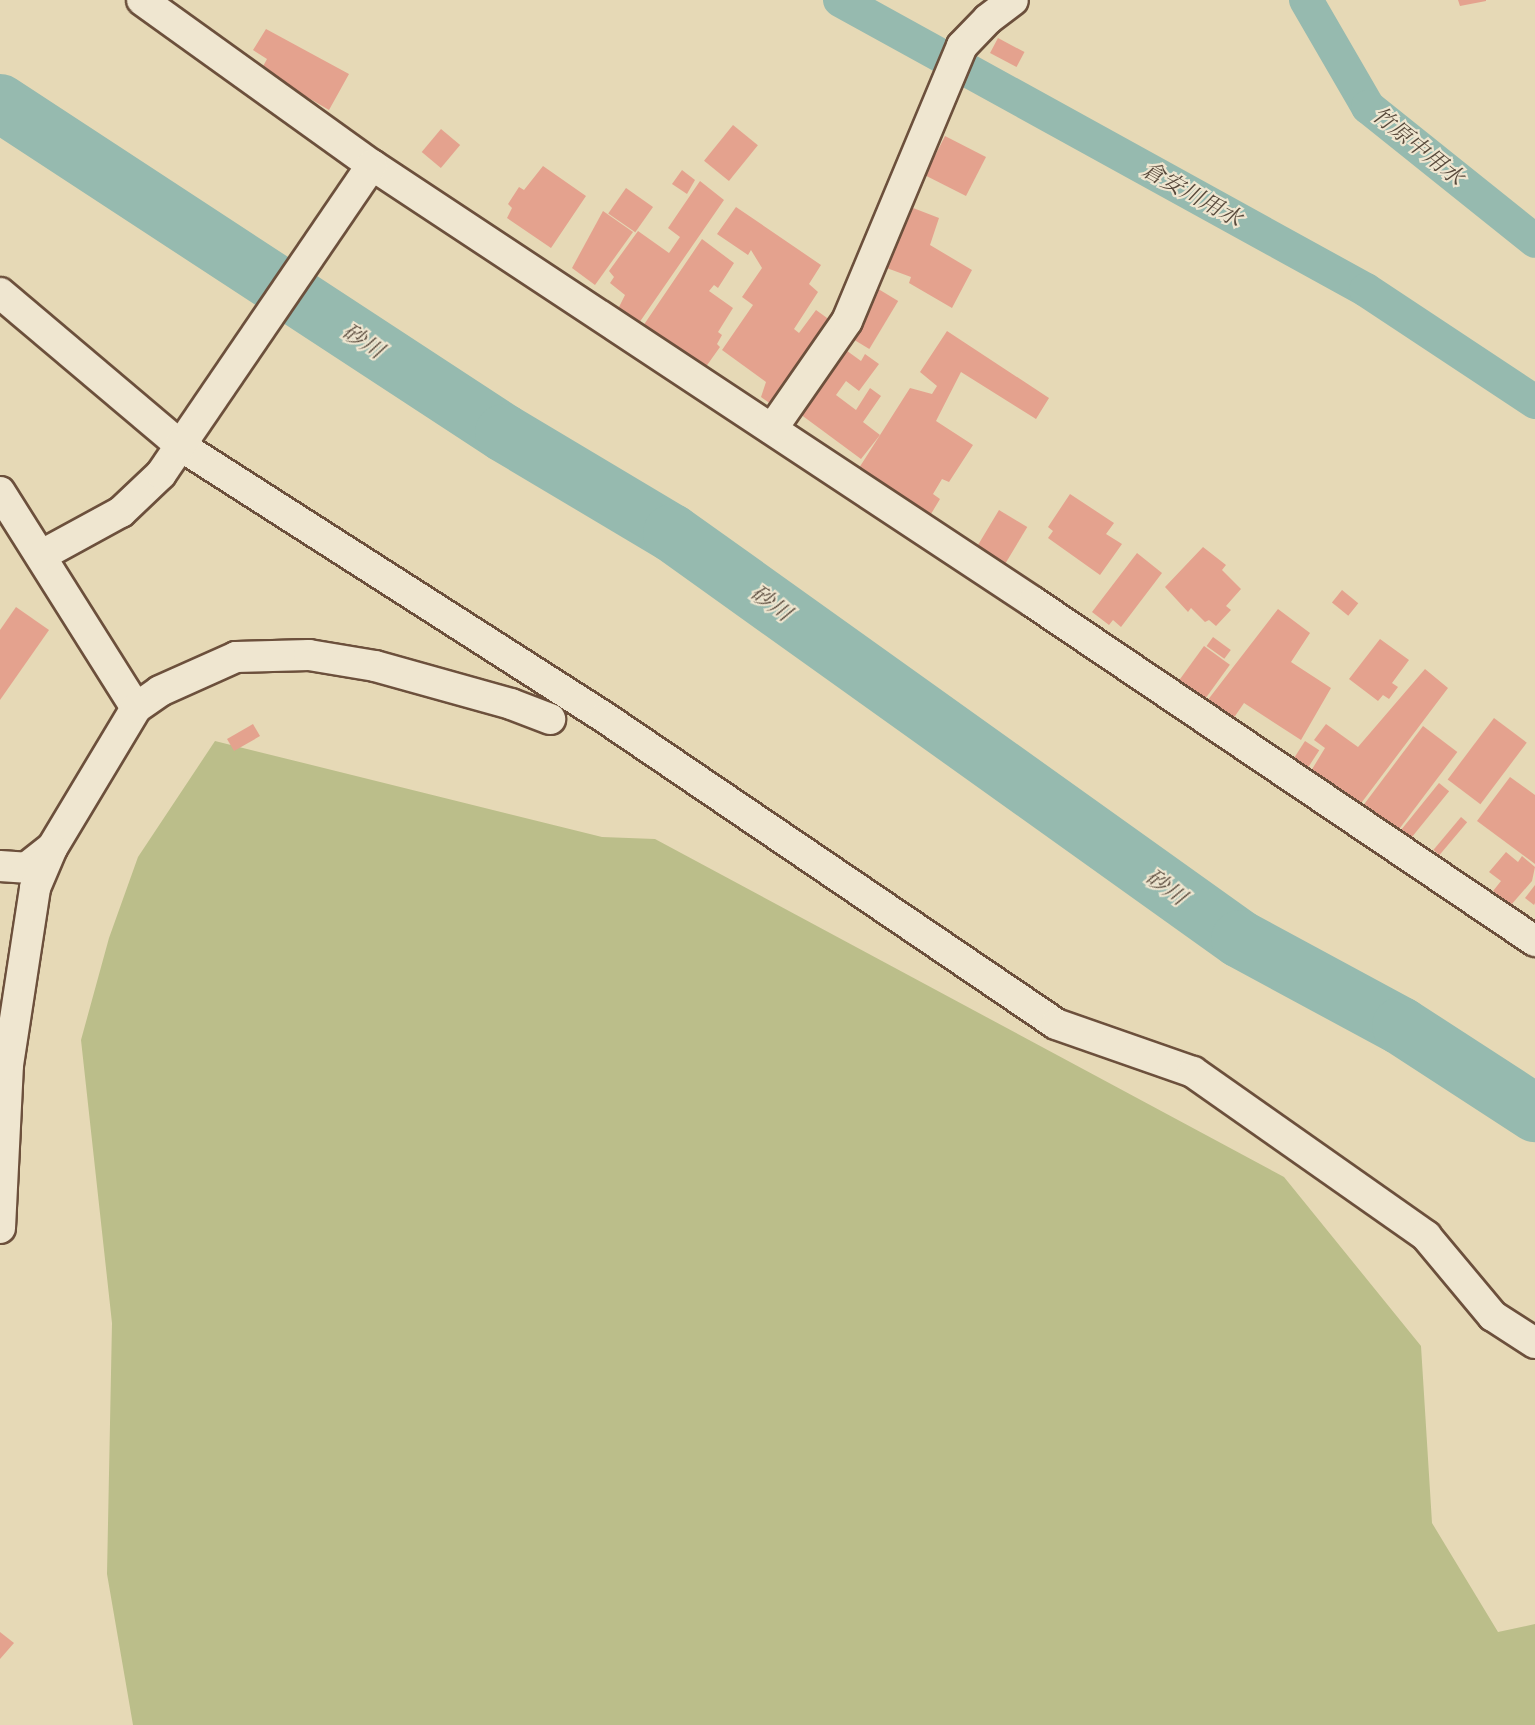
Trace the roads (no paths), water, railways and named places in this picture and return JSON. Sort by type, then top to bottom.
[{"type":"street","points":[[142,0],[372,165],[772,429],[1535,941]]},
{"type":"street","points":[[772,429],[847,321],[962,46],[988,19],[1013,0]]},
{"type":"street","points":[[42,555],[121,512],[161,474],[372,165]]},
{"type":"street","points":[[0,293],[185,439],[604,717],[1056,1023],[1193,1072],[1426,1236],[1493,1316],[1535,1343]]},
{"type":"street","points":[[0,492],[42,555],[136,708]]},
{"type":"street","points":[[0,1228],[8,1065],[35,888],[53,846],[136,708],[160,691],[236,657],[309,655],[375,666],[511,704],[550,719]]},
{"type":"street","points":[[0,866],[26,868],[53,846]]},
{"type":"waterway","name":"倉安川用水","points":[[840,0],[1366,290],[1535,402]]},
{"type":"waterway","name":"竹原中用水","points":[[1306,0],[1368,107],[1535,241]]},
{"type":"waterway","name":"砂川","points":[[0,103],[504,433],[672,533],[1240,939],[1401,1026],[1535,1113]]}]
